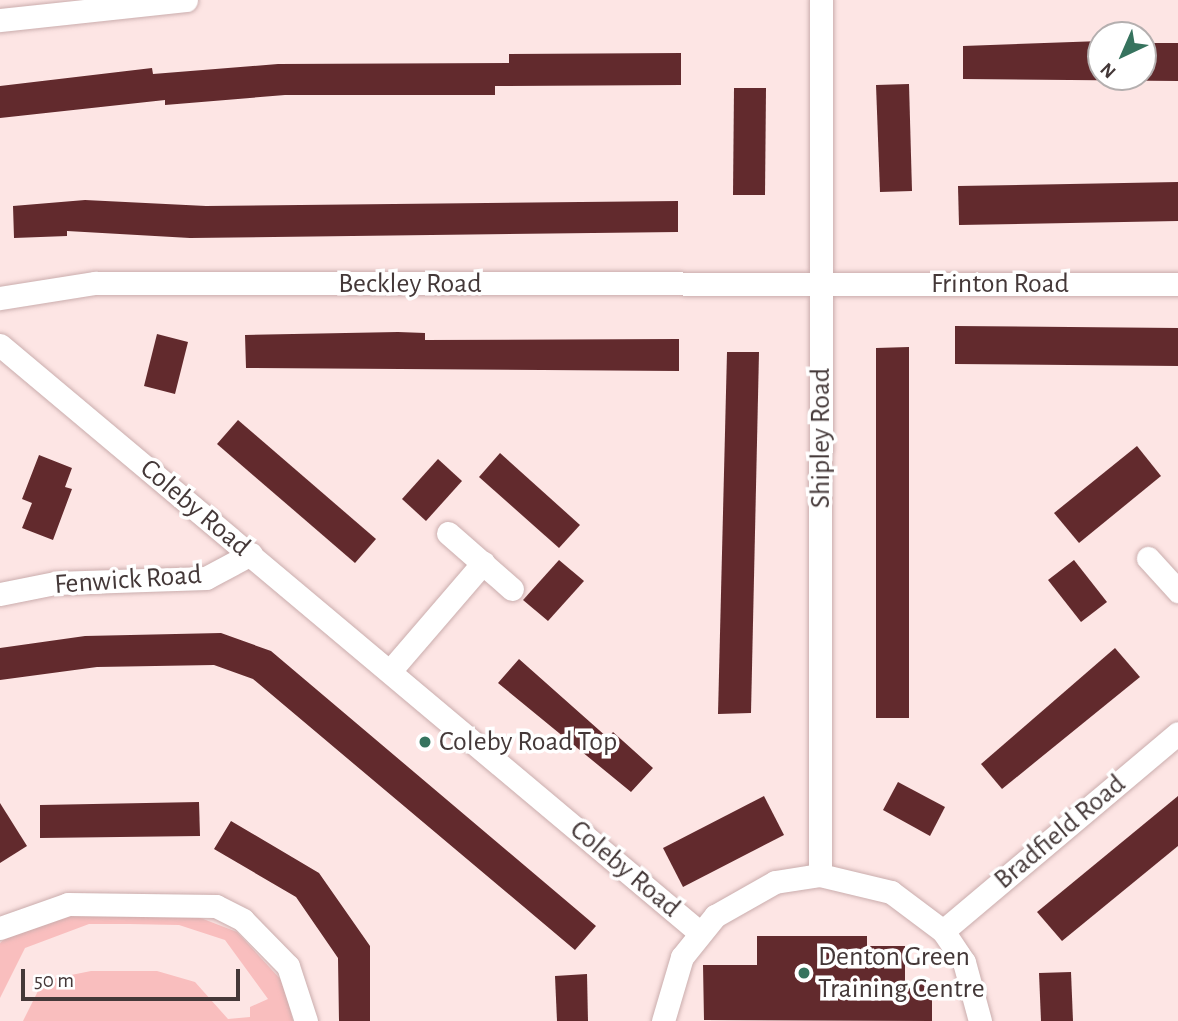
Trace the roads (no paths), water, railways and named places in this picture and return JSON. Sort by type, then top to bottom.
[{"type":"street","points":[[0,20],[186,0]]},
{"type":"street","name":"Shipley Road","points":[[820,876],[821,0]]},
{"type":"street","name":"Beckley Road","points":[[0,298],[95,284],[822,285]]},
{"type":"street","name":"Frinton Road","points":[[822,285],[1178,284]]},
{"type":"street","name":"Coleby Road","points":[[0,345],[699,932]]},
{"type":"street","points":[[448,533],[512,589]]},
{"type":"street","name":"Fenwick Road","points":[[0,594],[55,583],[206,578],[251,554]]},
{"type":"street","points":[[1147,558],[1178,591]]},
{"type":"street","points":[[390,671],[483,563]]},
{"type":"street","name":"Bradfield Road","points":[[943,931],[1178,733]]},
{"type":"street","points":[[663,1021],[668,989],[699,932],[737,899],[775,882],[820,876],[891,892],[943,931],[964,962],[980,1021]]},
{"type":"street","points":[[0,928],[68,904],[216,906],[243,920],[288,966],[306,1021]]},
{"type":"place","name":"Coleby Road Top","points":[[425,742]]},
{"type":"place","name":"Denton Green Training Centre","points":[[804,973]]}]
